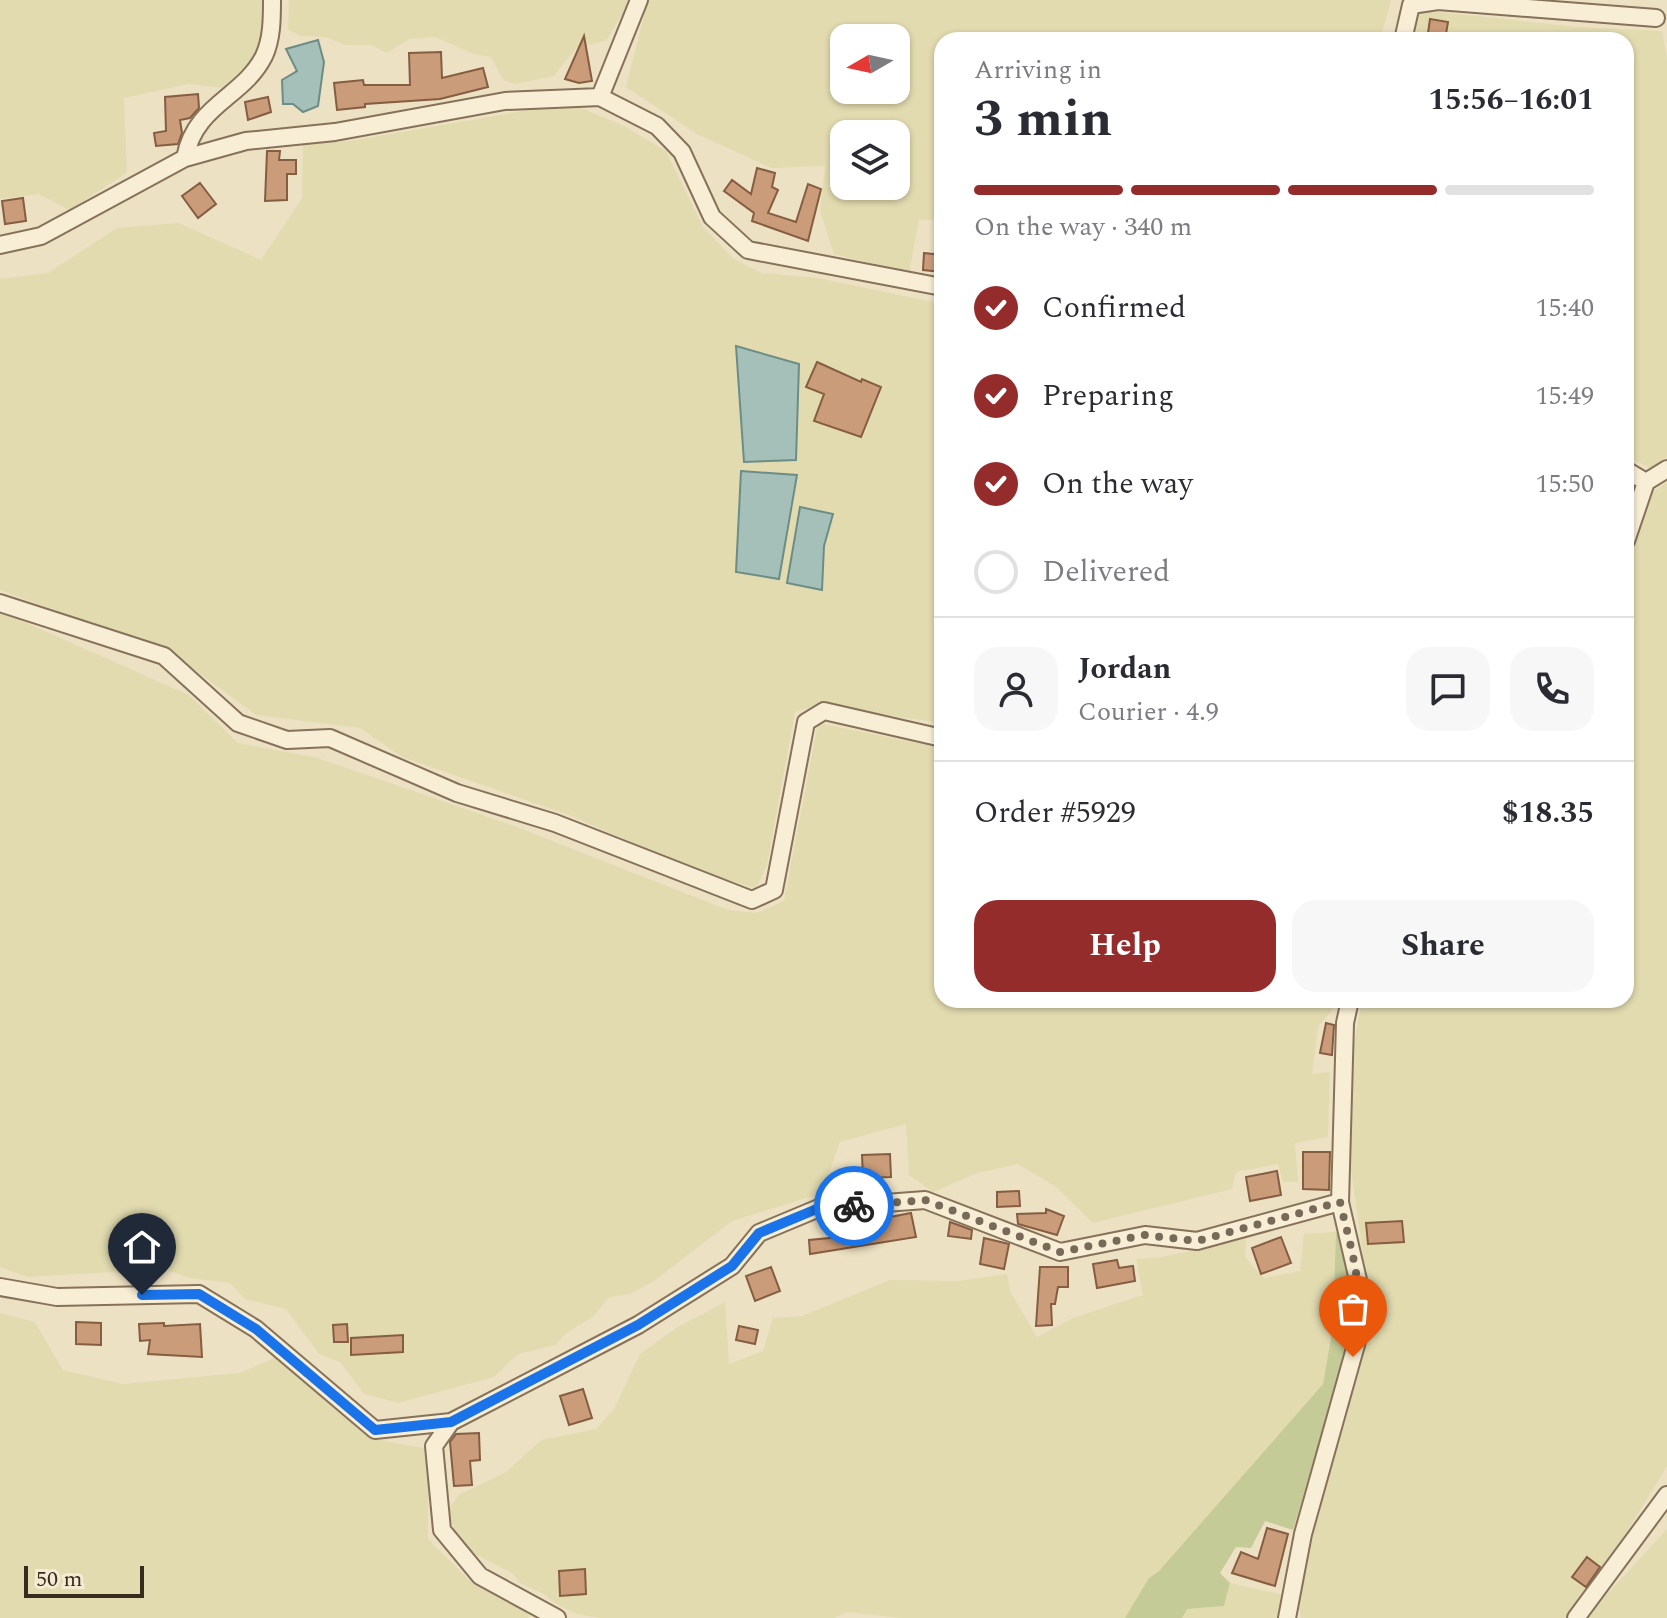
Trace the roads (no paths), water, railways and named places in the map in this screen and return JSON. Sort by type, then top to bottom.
[{"type":"street","points":[[185,158],[189,135],[264,56],[272,24],[272,0]]},
{"type":"street","points":[[600,97],[639,0]]},
{"type":"street","points":[[1405,32],[1411,5],[1438,1],[1656,18]]},
{"type":"street","points":[[0,245],[41,236],[185,158],[246,141],[335,132],[505,101],[600,97],[657,126],[682,152],[712,217],[748,250],[934,285]]},
{"type":"street","points":[[1634,517],[1646,482],[1667,469]]},
{"type":"street","points":[[1634,475],[1646,482]]},
{"type":"street","points":[[0,603],[164,656],[238,723],[287,740],[330,738],[457,793],[555,823],[752,900],[774,890],[806,722],[824,711],[934,736]]},
{"type":"street","points":[[1287,1618],[1303,1534],[1361,1327],[1361,1293],[1340,1202],[1345,1023],[1348,1008]]},
{"type":"street","points":[[0,1287],[57,1297],[199,1294],[256,1329],[375,1430],[451,1422],[638,1325],[732,1266],[759,1233],[819,1208],[925,1200],[1060,1252],[1145,1235],[1197,1241],[1340,1202]]},
{"type":"street","points":[[451,1422],[434,1446],[442,1530],[480,1576],[557,1618]]},
{"type":"street","points":[[1576,1618],[1667,1495]]},
{"type":"water","points":[[318,40],[324,62],[318,106],[303,112],[293,104],[283,104],[282,80],[297,71],[286,49]]},
{"type":"water","points":[[736,346],[799,364],[796,460],[744,462]]},
{"type":"water","points":[[741,471],[797,475],[779,579],[736,572]]},
{"type":"water","points":[[800,507],[833,514],[824,546],[822,590],[787,583]]}]
